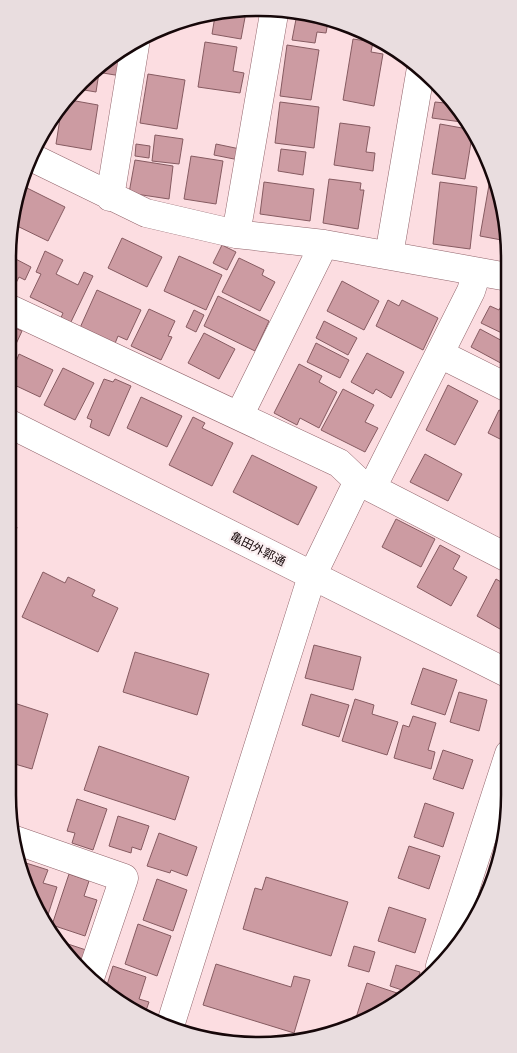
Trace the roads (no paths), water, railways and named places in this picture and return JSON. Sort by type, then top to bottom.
[{"type":"street","points":[[236,234],[273,17]]},
{"type":"street","points":[[110,197],[134,51]]},
{"type":"street","points":[[389,255],[420,78]]},
{"type":"street","points":[[37,160],[146,213],[236,234],[324,244],[501,276]]},
{"type":"street","points":[[238,416],[324,244]]},
{"type":"street","points":[[172,1020],[312,576],[440,354],[471,291],[477,272]]},
{"type":"street","points":[[16,312],[339,464],[365,484],[501,554]]},
{"type":"street","points":[[440,354],[501,384]]},
{"type":"street","name":"亀田外郭通","points":[[16,428],[501,670]]},
{"type":"street","points":[[446,948],[501,779]]},
{"type":"street","points":[[21,842],[124,878],[92,971]]}]
